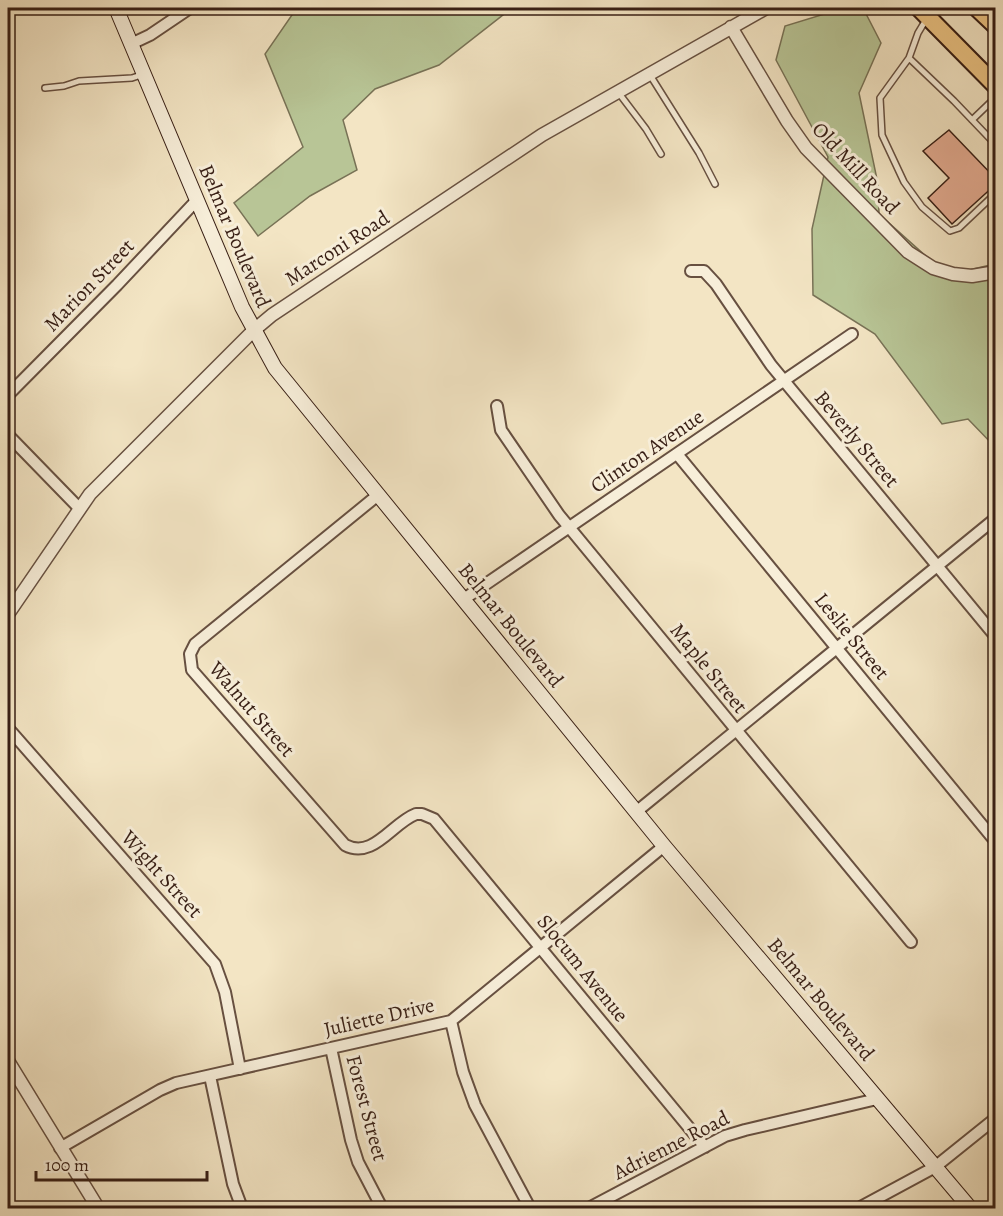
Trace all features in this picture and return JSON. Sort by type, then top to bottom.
[{"type":"highway","points":[[977,8],[996,26]]},
{"type":"highway","points":[[923,12],[996,86]]},
{"type":"main road","name":"Belmar Boulevard","points":[[116,8],[254,331],[275,368],[664,846],[970,1209]]},
{"type":"street","points":[[131,44],[150,35],[190,8]]},
{"type":"street","name":"Marconi Road","points":[[8,614],[79,508],[102,481],[254,331],[292,301],[516,152],[766,8]]},
{"type":"street","name":"Old Mill Road","points":[[731,27],[787,121],[806,148],[909,252],[933,268],[953,274],[972,276],[996,272]]},
{"type":"street","name":"Marion Street","points":[[8,395],[197,200]]},
{"type":"street","name":"Beverly Street","points":[[691,271],[704,271],[716,284],[784,381],[996,637]]},
{"type":"street","name":"Clinton Avenue","points":[[464,599],[852,334]]},
{"type":"street","name":"Maple Street","points":[[497,406],[501,430],[568,527],[911,942]]},
{"type":"street","points":[[8,435],[79,508]]},
{"type":"street","name":"Leslie Street","points":[[677,454],[996,842]]},
{"type":"street","name":"Walnut Street","points":[[378,495],[195,644],[190,654],[190,662],[196,676],[345,845],[357,849],[370,847],[410,816],[422,814],[429,816]]},
{"type":"street","points":[[636,812],[996,518]]},
{"type":"street","name":"Wight Street","points":[[8,728],[215,964],[225,992],[240,1069]]},
{"type":"street","name":"Slocum Avenue","points":[[429,816],[434,819],[541,947],[705,1147]]},
{"type":"street","name":"Juliette Drive","points":[[60,1148],[176,1083],[451,1021],[664,846]]},
{"type":"street","points":[[451,1021],[475,1105],[530,1209]]},
{"type":"street","name":"Forest Street","points":[[331,1048],[355,1151],[382,1209]]},
{"type":"street","points":[[8,1062],[98,1209]]},
{"type":"street","points":[[210,1076],[233,1184],[242,1209]]},
{"type":"street","name":"Adrienne Road","points":[[589,1209],[725,1136],[877,1099]]},
{"type":"street","points":[[859,1209],[935,1167],[996,1118]]},
{"type":"lane","points":[[923,12],[909,58],[880,98],[882,135],[904,182],[922,207],[950,231],[959,228],[996,193]]},
{"type":"lane","points":[[909,58],[996,145]]},
{"type":"lane","points":[[45,88],[64,86],[79,81],[132,78],[144,74]]},
{"type":"lane","points":[[650,74],[699,153],[715,184]]},
{"type":"lane","points":[[618,92],[646,129],[661,154]]},
{"type":"lane","points":[[972,120],[996,97]]},
{"type":"green space","points":[[287,8],[512,8],[439,65],[375,89],[343,120],[357,170],[310,196],[258,236],[234,203],[303,147],[265,54],[292,15]]},
{"type":"green space","points":[[844,8],[863,8],[881,43],[859,93],[878,184],[879,214],[947,275],[995,264],[995,447],[968,419],[942,424],[875,334],[813,295],[812,229],[828,157],[776,60],[785,26]]},
{"type":"building","points":[[949,130],[996,179],[996,184],[952,224],[928,198],[949,178],[923,151]]}]
